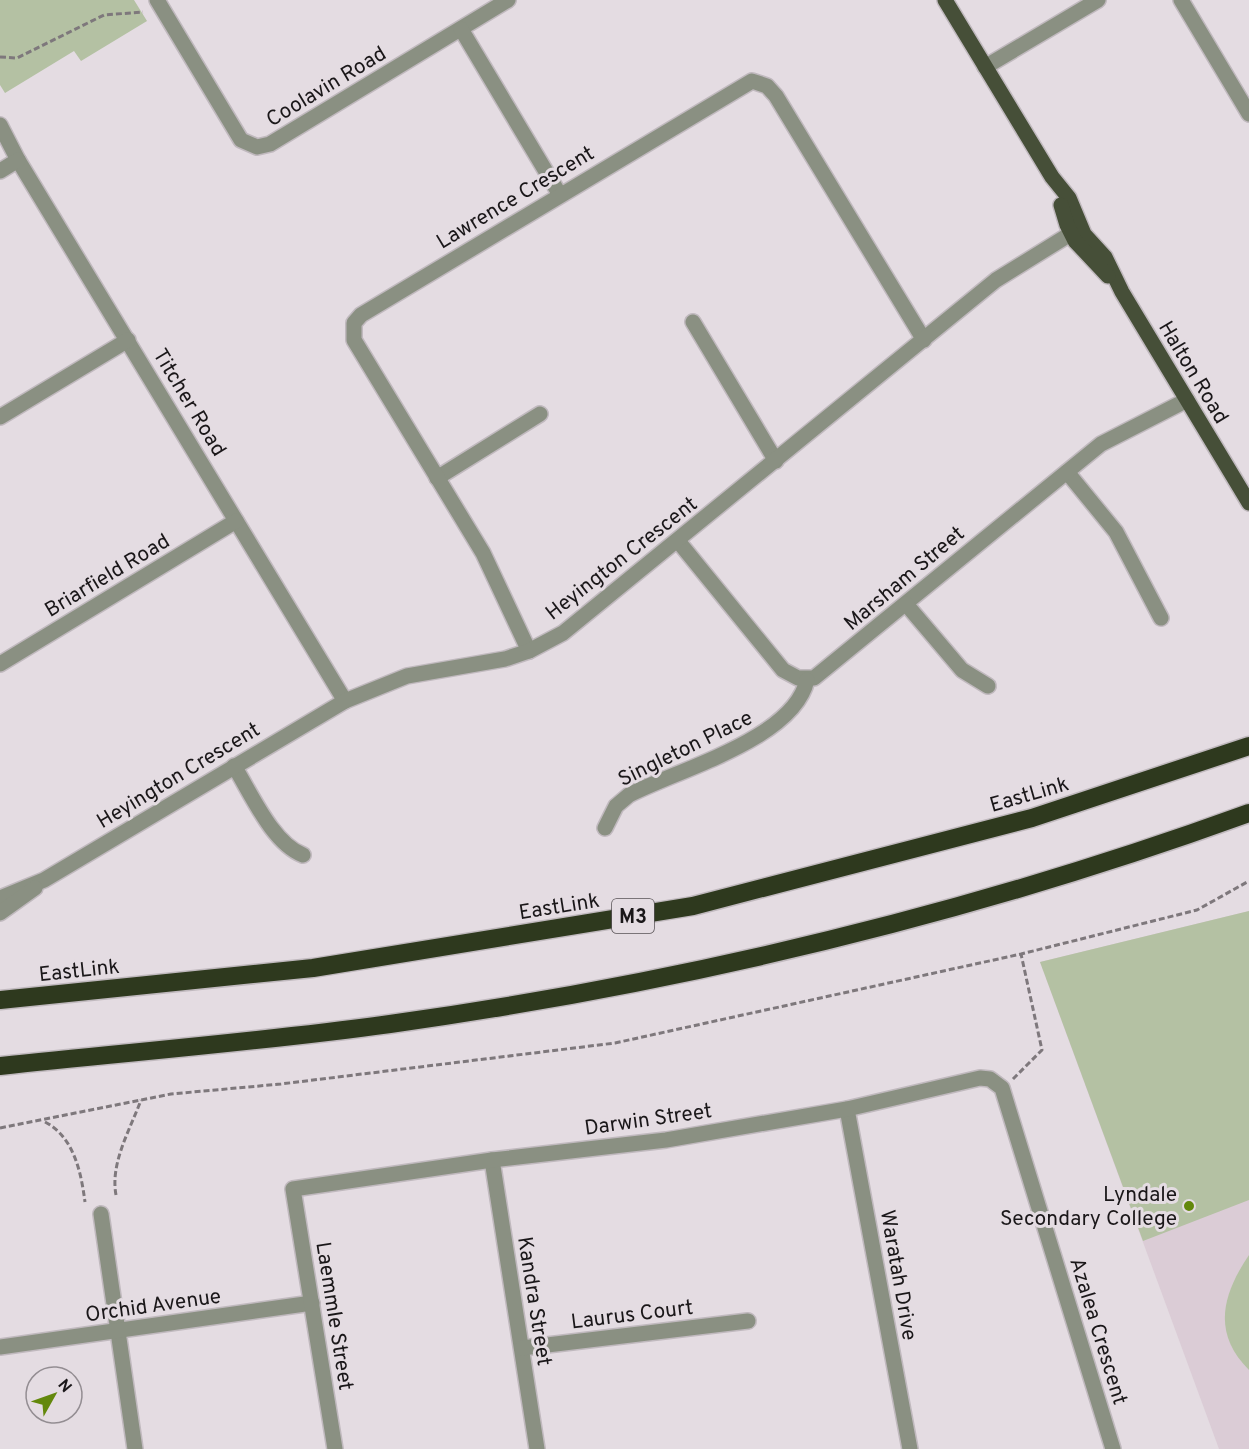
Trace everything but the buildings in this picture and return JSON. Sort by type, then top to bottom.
[{"type":"highway","name":"EastLink","points":[[0,1000],[313,968],[693,906],[1032,818],[1249,746]]},
{"type":"highway","points":[[0,1066],[387,1024],[669,976],[790,949],[991,896],[1249,813]]},
{"type":"main road","name":"Halton Road","points":[[945,0],[1052,177],[1069,198],[1075,231],[1105,257],[1122,292],[1249,503]]},
{"type":"street","name":"Coolavin Road","points":[[159,1],[241,140],[257,147],[270,144],[508,0]]},
{"type":"street","points":[[985,67],[1098,0]]},
{"type":"street","points":[[1180,0],[1249,114]]},
{"type":"street","points":[[461,29],[560,195]]},
{"type":"street","name":"Lawrence Crescent","points":[[529,651],[483,553],[357,346],[353,335],[354,324],[361,315],[742,85],[756,81],[776,96],[924,339]]},
{"type":"street","name":"Titcher Road","points":[[0,125],[18,160],[345,701]]},
{"type":"street","points":[[0,171],[18,160]]},
{"type":"street","name":"Heyington Crescent","points":[[0,898],[44,880],[345,701],[407,676],[485,664],[529,651],[581,620],[1007,272],[1075,231]]},
{"type":"street","points":[[693,322],[776,461]]},
{"type":"street","points":[[0,417],[128,340]]},
{"type":"street","name":"Marsham Street","points":[[807,680],[826,670],[1101,444],[1187,400]]},
{"type":"street","points":[[437,478],[540,414]]},
{"type":"street","points":[[1067,472],[1116,532],[1161,618]]},
{"type":"street","name":"Briarfield Road","points":[[0,664],[236,521]]},
{"type":"street","points":[[678,541],[783,670],[791,676],[807,680]]},
{"type":"street","points":[[906,604],[962,670],[988,686]]},
{"type":"street","name":"Singleton Place","points":[[605,828],[616,806],[629,795],[771,729],[792,708],[804,690],[807,680]]},
{"type":"street","points":[[234,766],[277,836],[287,847],[303,855]]},
{"type":"street","name":"Heyington Crescent","points":[[0,913],[21,901],[44,880]]},
{"type":"street","name":"Darwin Street","points":[[293,1189],[492,1160],[666,1140],[847,1109],[980,1078],[990,1079],[1002,1088]]},
{"type":"street","name":"Azalea Crescent","points":[[1002,1088],[1113,1449]]},
{"type":"street","name":"Waratah Drive","points":[[847,1109],[910,1449]]},
{"type":"street","name":"Kandra Street","points":[[492,1160],[537,1449]]},
{"type":"street","name":"Laemmle Street","points":[[293,1189],[335,1449]]},
{"type":"street","points":[[101,1214],[135,1449]]},
{"type":"street","name":"Orchid Avenue","points":[[0,1347],[312,1303]]},
{"type":"street","name":"Laurus Court","points":[[522,1348],[748,1321]]},
{"type":"path","points":[[0,57],[17,58],[104,15],[143,12]]},
{"type":"path","points":[[0,1128],[171,1094],[281,1084],[615,1043],[1021,954],[1197,910],[1249,881]]},
{"type":"path","points":[[1015,1077],[1042,1050],[1021,954]]},
{"type":"path","points":[[116,1195],[114,1183],[117,1163],[141,1100]]},
{"type":"path","points":[[43,1121],[54,1127],[63,1137],[80,1166],[86,1202]]},
{"type":"shaded area","name":"Lyndale Secondary College","points":[[1249,911],[1249,1449],[1219,1449],[1040,962]]},
{"type":"green space","points":[[0,0],[134,0],[147,21],[81,61],[74,51],[5,93],[0,85]]},
{"type":"green space","name":"Lyndale Secondary College","points":[[1249,911],[1249,1200],[1143,1241],[1040,962]]},
{"type":"green space","points":[[1249,1255],[1249,1370],[1237,1356],[1230,1342],[1225,1314],[1232,1285]]},
{"type":"place","name":"Lyndale Secondary College","points":[[1189,1206]]}]
